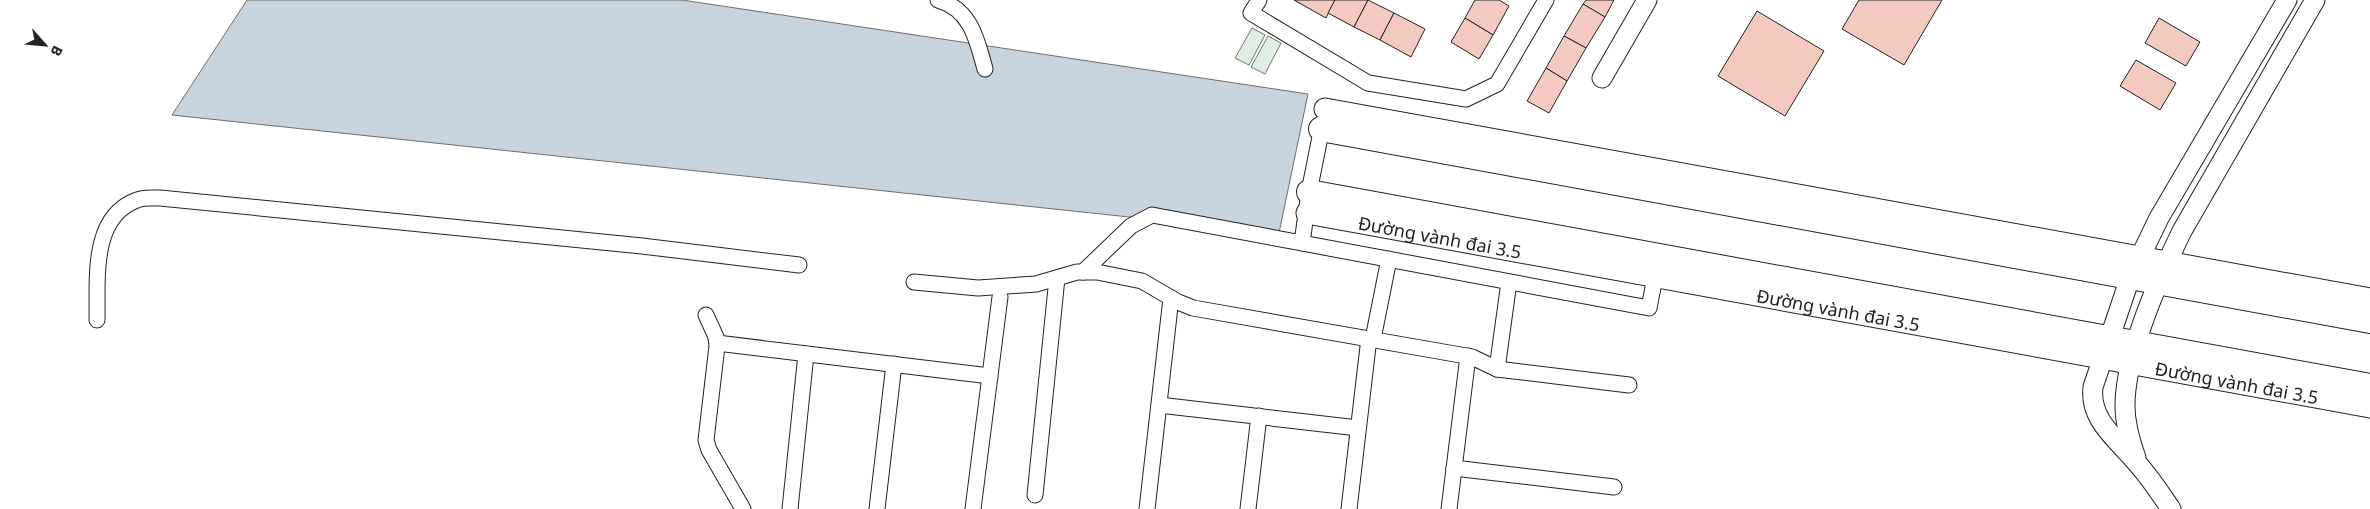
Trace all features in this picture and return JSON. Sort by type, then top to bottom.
[{"type":"main road","points":[[1323,119],[2140,257],[2163,272],[2370,321]]},
{"type":"main road","points":[[1323,119],[2130,278],[2163,272],[2370,299]]},
{"type":"main road","name":"Đường vành đai 3.5","points":[[1308,202],[1655,276],[2135,353],[2370,386]]},
{"type":"main road","name":"Đường vành đai 3.5","points":[[1308,202],[2105,348]]},
{"type":"main road","name":"Đường vành đai 3.5","points":[[2135,353],[2370,407]]},
{"type":"street","points":[[938,0],[958,10],[968,21],[974,31],[985,68]]},
{"type":"street","points":[[1259,0],[1251,13],[1368,84],[1466,99],[1497,84],[1546,0]]},
{"type":"street","points":[[1602,78],[1647,0]]},
{"type":"street","points":[[2171,509],[2137,462],[2107,432],[2091,400],[2093,387],[2130,278],[2158,218],[2287,0]]},
{"type":"street","points":[[2137,462],[2126,429],[2125,406],[2135,353],[2163,272],[2182,231],[2315,0]]},
{"type":"street","points":[[1302,243],[1323,119]]},
{"type":"street","points":[[97,320],[100,246],[116,213],[138,199],[160,198],[632,245],[799,265]]},
{"type":"street","points":[[1082,272],[1131,226],[1152,215],[1649,308],[1655,276]]},
{"type":"street","points":[[1349,509],[1371,339],[1389,259]]},
{"type":"street","points":[[914,282],[978,288],[1036,284],[1082,272],[1118,275],[1142,281],[1193,308],[1468,356],[1498,369],[1629,385]]},
{"type":"street","points":[[1034,495],[1057,278]]},
{"type":"street","points":[[1498,369],[1509,282]]},
{"type":"street","points":[[973,509],[1000,298]]},
{"type":"street","points":[[1147,509],[1171,298]]},
{"type":"street","points":[[706,316],[717,343],[706,440],[709,450],[743,509]]},
{"type":"street","points":[[717,343],[990,376]]},
{"type":"street","points":[[790,509],[806,354]]},
{"type":"street","points":[[1449,509],[1468,356]]},
{"type":"street","points":[[877,509],[894,364]]},
{"type":"street","points":[[1159,404],[1358,428]]},
{"type":"street","points":[[1248,509],[1259,416]]},
{"type":"street","points":[[1454,468],[1614,487]]},
{"type":"green space","points":[[1252,28],[1265,35],[1249,65],[1235,58]]},
{"type":"green space","points":[[1268,36],[1281,43],[1265,74],[1251,67]]},
{"type":"shaded area","points":[[247,0],[682,0],[1308,94],[1279,233],[172,115]]},
{"type":"building","points":[[1294,0],[1335,0],[1326,18]]},
{"type":"building","points":[[1335,0],[1368,0],[1354,27],[1328,13]]},
{"type":"building","points":[[1368,0],[1394,13],[1380,40],[1354,27]]},
{"type":"building","points":[[1475,0],[1499,0],[1509,6],[1493,35],[1465,18]]},
{"type":"building","points":[[1586,0],[1614,0],[1605,17],[1583,4]]},
{"type":"building","points":[[1859,0],[1942,0],[1904,65],[1842,29]]},
{"type":"building","points":[[1583,4],[1605,17],[1586,48],[1564,36]]},
{"type":"building","points":[[1757,11],[1824,51],[1785,116],[1718,76]]},
{"type":"building","points":[[1394,13],[1425,29],[1411,57],[1380,40]]},
{"type":"building","points":[[1465,18],[1493,35],[1479,59],[1451,42]]},
{"type":"building","points":[[2159,18],[2200,42],[2186,66],[2145,43]]},
{"type":"building","points":[[1564,36],[1586,48],[1567,81],[1546,68]]},
{"type":"building","points":[[2136,60],[2176,83],[2160,110],[2120,86]]},
{"type":"building","points":[[1546,68],[1567,81],[1549,113],[1527,101]]}]
